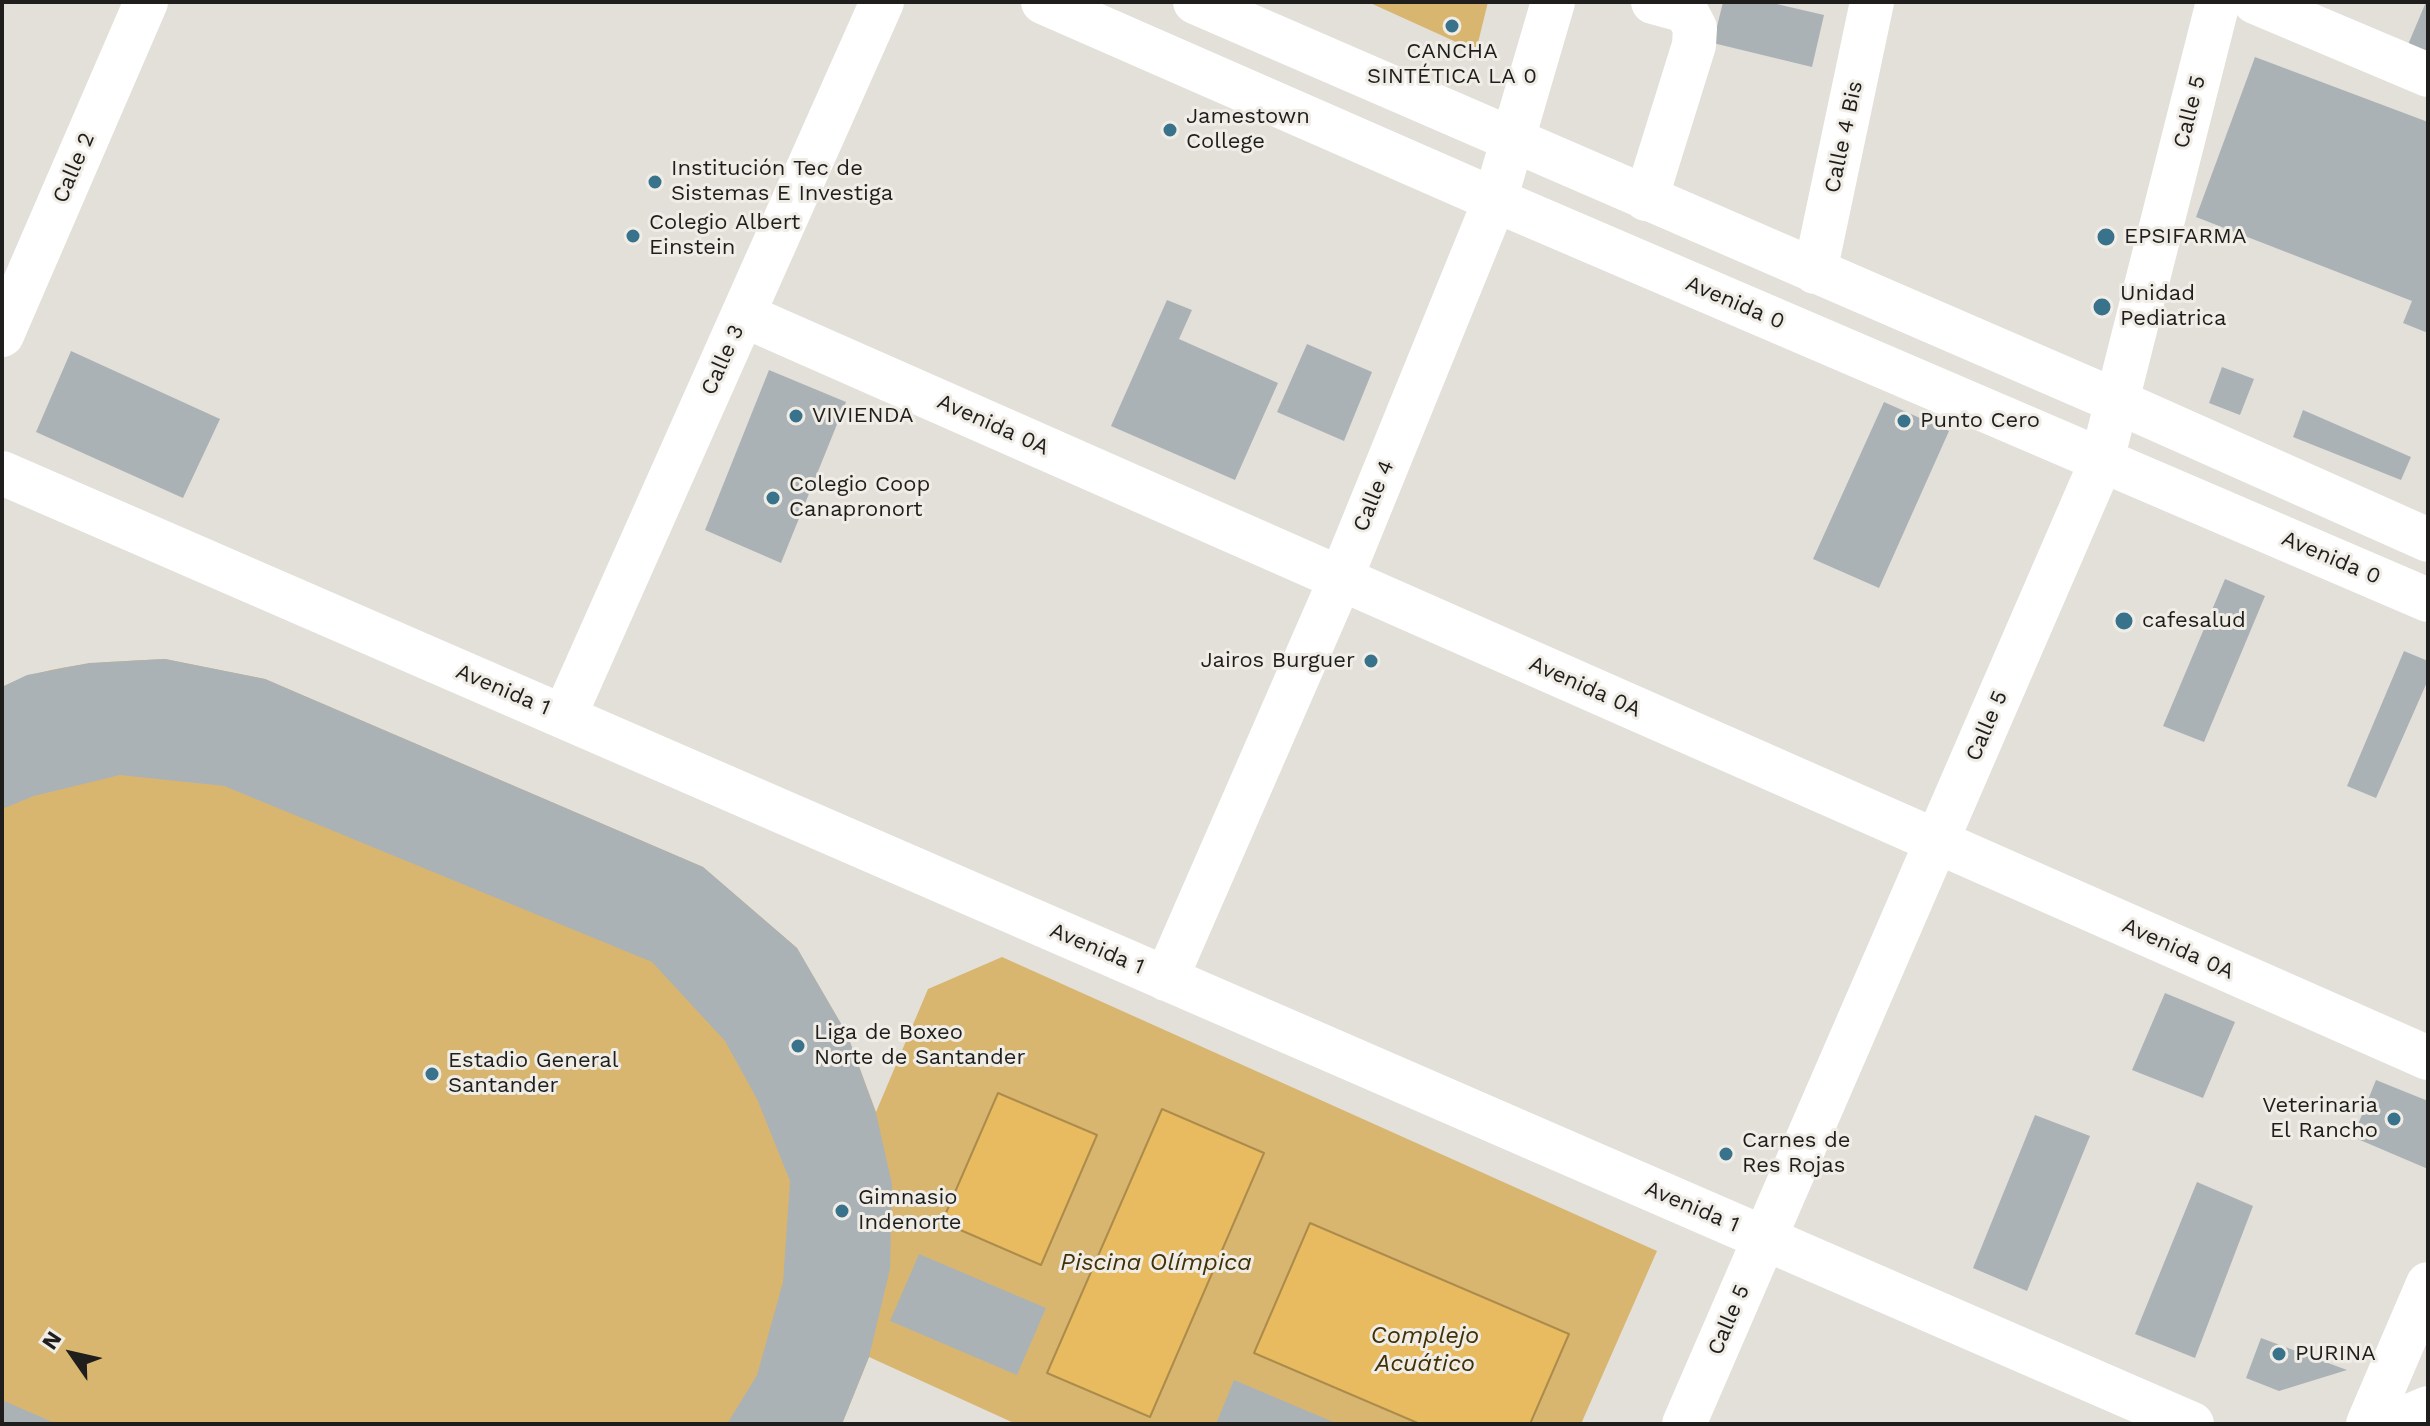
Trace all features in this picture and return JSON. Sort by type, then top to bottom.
[{"type":"street","name":"Calle 2","points":[[2,335],[146,2]]},
{"type":"street","name":"Calle 3","points":[[564,717],[882,2]]},
{"type":"street","name":"Avenida 0","points":[[1043,2],[1495,200],[2428,600]]},
{"type":"street","points":[[1195,2],[2116,401],[2428,540]]},
{"type":"street","name":"Calle 4","points":[[1166,979],[1341,578],[1495,200],[1553,2]]},
{"type":"street","points":[[1646,199],[1694,45],[1695,28],[1686,11],[1653,2]]},
{"type":"street","name":"Calle 4 Bis","points":[[1815,272],[1872,2]]},
{"type":"street","name":"Calle 5","points":[[1684,1424],[2102,460],[2218,2]]},
{"type":"street","points":[[2255,2],[2428,75]]},
{"type":"street","name":"Avenida 0A","points":[[743,315],[2428,1058]]},
{"type":"street","name":"Avenida 1","points":[[2,473],[2192,1424]]},
{"type":"street","points":[[2368,1424],[2428,1284]]},
{"type":"street","points":[[2390,1424],[2428,1408]]},
{"type":"shaded area","name":"CANCHA SINTÉTICA LA 0","points":[[1368,2],[1488,2],[1476,51]]},
{"type":"shaded area","name":"Estadio General Santander","points":[[165,659],[265,679],[703,867],[797,948],[847,1034],[876,1112],[928,989],[1002,957],[1657,1251],[1581,1424],[1016,1424],[869,1357],[842,1424],[2,1424],[2,687],[61,668]]},
{"type":"water","points":[[998,1093],[1097,1135],[1041,1265],[942,1222]]},
{"type":"water","name":"Piscina Olímpica","points":[[1162,1109],[1264,1153],[1150,1417],[1047,1373]]},
{"type":"water","name":"Complejo Acuático","points":[[1310,1223],[1569,1334],[1530,1424],[1420,1424],[1254,1353]]},
{"type":"building","points":[[1723,2],[1768,2],[1824,15],[1812,67],[1713,43]]},
{"type":"building","points":[[2428,2],[2428,55],[2407,47]]},
{"type":"building","points":[[2255,57],[2428,122],[2428,333],[2403,323],[2412,301],[2196,217]]},
{"type":"building","points":[[1167,300],[1192,310],[1179,339],[1278,383],[1235,480],[1111,426]]},
{"type":"building","points":[[1307,344],[1372,372],[1344,441],[1277,412]]},
{"type":"building","points":[[71,351],[220,419],[183,498],[36,432]]},
{"type":"building","points":[[2222,367],[2254,379],[2240,415],[2209,403]]},
{"type":"building","points":[[769,370],[846,402],[781,563],[705,530]]},
{"type":"building","points":[[1884,402],[1949,431],[1879,588],[1813,559]]},
{"type":"building","points":[[2303,410],[2411,457],[2401,480],[2293,437]]},
{"type":"building","points":[[2225,579],[2265,596],[2204,742],[2163,726]]},
{"type":"building","points":[[2404,651],[2428,661],[2428,680],[2376,798],[2347,786]]},
{"type":"building","points":[[165,659],[265,679],[703,867],[797,948],[847,1034],[876,1113],[892,1184],[890,1269],[869,1357],[842,1424],[727,1424],[757,1375],[783,1282],[790,1181],[757,1099],[725,1041],[652,962],[224,786],[120,775],[34,796],[2,809],[2,687],[27,675],[89,663]]},
{"type":"building","points":[[2165,993],[2235,1022],[2203,1098],[2132,1070]]},
{"type":"building","name":"Veterinaria El Rancho","points":[[2376,1080],[2428,1101],[2428,1169],[2353,1137]]},
{"type":"building","points":[[2035,1115],[2090,1136],[2027,1291],[1973,1268]]},
{"type":"building","points":[[2197,1182],[2253,1206],[2195,1358],[2135,1334]]},
{"type":"building","points":[[919,1254],[1046,1308],[1017,1375],[890,1321]]},
{"type":"building","name":"PURINA","points":[[2261,1338],[2347,1370],[2279,1391],[2246,1378]]},
{"type":"building","points":[[1234,1380],[1338,1424],[1216,1424]]},
{"type":"building","points":[[2,1400],[57,1424],[2,1424]]},
{"type":"place","name":"CANCHA SINTÉTICA LA 0","points":[[1452,26]]},
{"type":"place","name":"Jamestown College","points":[[1170,130]]},
{"type":"place","name":"Institución Tec de Sistemas E Investiga","points":[[655,182]]},
{"type":"place","name":"Colegio Albert Einstein","points":[[633,236]]},
{"type":"place","name":"EPSIFARMA","points":[[2106,237]]},
{"type":"place","name":"Unidad Pediatrica","points":[[2102,307]]},
{"type":"place","name":"VIVIENDA","points":[[796,416]]},
{"type":"place","name":"Punto Cero","points":[[1904,421]]},
{"type":"place","name":"Colegio Coop Canapronort","points":[[773,498]]},
{"type":"place","name":"cafesalud","points":[[2124,621]]},
{"type":"place","name":"Jairos Burguer","points":[[1371,661]]},
{"type":"place","name":"Liga de Boxeo Norte de Santander","points":[[798,1046]]},
{"type":"place","name":"Estadio General Santander","points":[[432,1074]]},
{"type":"place","name":"Veterinaria El Rancho","points":[[2394,1119]]},
{"type":"place","name":"Carnes de Res Rojas","points":[[1726,1154]]},
{"type":"place","name":"Gimnasio Indenorte","points":[[842,1211]]},
{"type":"place","name":"PURINA","points":[[2279,1354]]}]
